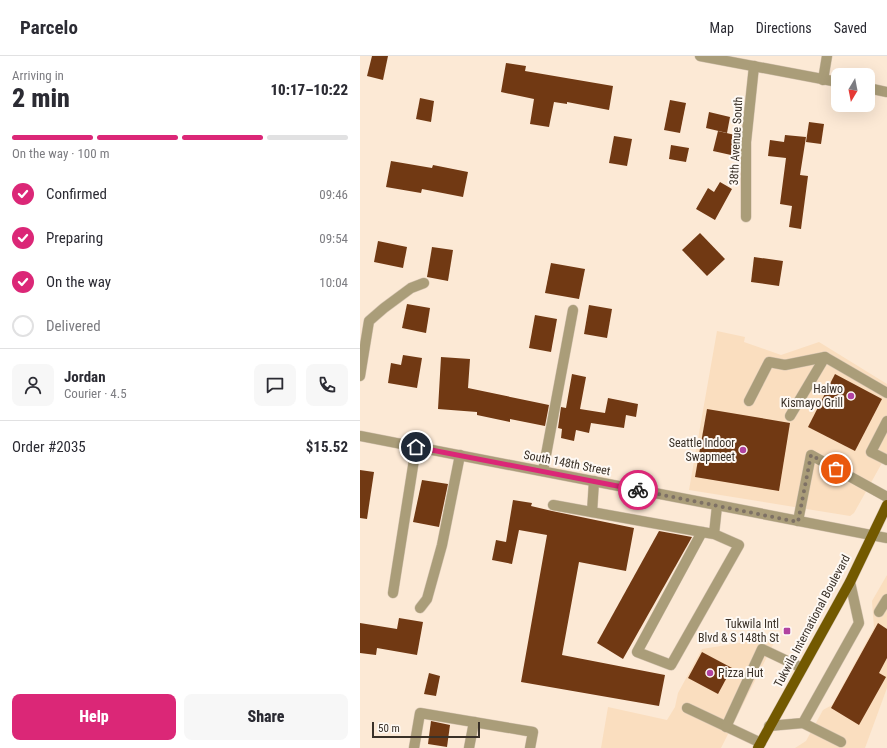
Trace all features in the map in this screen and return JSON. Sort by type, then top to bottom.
[{"type":"main road","name":"Tukwila International Boulevard","points":[[759,745],[850,582],[871,535],[887,505]]},
{"type":"street","points":[[700,56],[743,60],[754,66],[831,81]]},
{"type":"street","points":[[823,80],[827,56]]},
{"type":"street","name":"38th Avenue South","points":[[746,217],[746,142],[754,66]]},
{"type":"street","points":[[875,89],[887,92]]},
{"type":"street","points":[[360,376],[369,322],[384,308],[411,288],[424,283]]},
{"type":"street","points":[[542,472],[573,310]]},
{"type":"street","points":[[749,401],[769,362],[785,365],[825,357],[887,393]]},
{"type":"street","points":[[790,416],[825,357]]},
{"type":"street","points":[[887,421],[871,452],[887,460]]},
{"type":"street","name":"South 148th Street","points":[[360,436],[798,522],[887,538]]},
{"type":"street","points":[[393,593],[416,447]]},
{"type":"street","points":[[420,608],[427,599],[442,545],[460,455]]},
{"type":"street","points":[[798,522],[811,455],[887,497]]},
{"type":"street","points":[[592,512],[594,482]]},
{"type":"street","points":[[553,505],[714,534],[739,545],[671,665],[637,652],[702,532]]},
{"type":"street","points":[[714,534],[717,506]]},
{"type":"street","points":[[803,723],[859,622],[850,582]]},
{"type":"street","points":[[879,612],[887,599]]},
{"type":"street","points":[[726,726],[762,649],[802,668]]},
{"type":"street","points":[[687,708],[726,726],[759,745]]},
{"type":"street","points":[[414,748],[420,713],[533,732],[530,748]]},
{"type":"street","points":[[469,748],[474,722]]},
{"type":"street","points":[[769,726],[803,723],[841,742]]},
{"type":"shaded area","points":[[717,331],[745,337],[744,342],[781,355],[819,342],[887,384],[887,454],[854,513],[850,516],[689,490]]},
{"type":"shaded area","points":[[887,575],[887,688],[865,748],[795,748],[806,741],[823,710],[832,705],[874,628],[872,601]]},
{"type":"shaded area","points":[[777,637],[721,748],[601,748],[608,707],[667,720],[675,707],[678,693],[702,649]]},
{"type":"building","points":[[372,56],[388,56],[383,80],[367,76]]},
{"type":"building","points":[[506,63],[526,66],[525,71],[613,86],[609,110],[567,102],[567,104],[554,102],[549,127],[530,124],[534,99],[501,92]]},
{"type":"building","points":[[420,98],[434,101],[431,122],[416,119]]},
{"type":"building","points":[[670,100],[686,103],[680,133],[664,130]]},
{"type":"building","points":[[709,112],[730,117],[727,133],[706,128]]},
{"type":"building","points":[[809,122],[824,124],[821,144],[806,142]]},
{"type":"building","points":[[718,131],[735,135],[731,155],[713,151]]},
{"type":"building","points":[[785,135],[806,137],[800,175],[808,176],[801,229],[789,227],[792,206],[780,204],[786,158],[768,156],[770,140],[784,142]]},
{"type":"building","points":[[614,136],[632,139],[627,166],[609,163]]},
{"type":"building","points":[[671,145],[689,148],[686,162],[669,159]]},
{"type":"building","points":[[391,161],[432,168],[433,165],[468,172],[463,197],[422,189],[421,193],[386,187]]},
{"type":"building","points":[[720,182],[732,189],[715,220],[696,209],[708,188],[714,192]]},
{"type":"building","points":[[700,233],[725,259],[707,276],[682,250]]},
{"type":"building","points":[[378,241],[407,247],[403,268],[374,262]]},
{"type":"building","points":[[432,247],[453,250],[448,281],[427,277]]},
{"type":"building","points":[[754,257],[783,261],[779,286],[751,282]]},
{"type":"building","points":[[551,263],[585,269],[579,299],[545,293]]},
{"type":"building","points":[[407,304],[430,308],[426,333],[402,328]]},
{"type":"building","points":[[589,305],[612,309],[607,338],[584,334]]},
{"type":"building","points":[[535,315],[557,319],[551,352],[529,348]]},
{"type":"building","points":[[403,355],[422,358],[417,388],[388,383],[391,363],[401,365]]},
{"type":"building","points":[[441,357],[470,359],[468,388],[549,405],[545,426],[510,419],[510,422],[477,415],[477,412],[438,409]]},
{"type":"building","points":[[572,374],[586,377],[580,409],[605,413],[608,398],[638,404],[636,417],[626,415],[624,428],[591,423],[589,433],[576,430],[574,441],[561,438],[562,429],[558,428],[561,407],[566,408]]},
{"type":"building","points":[[835,374],[882,399],[855,451],[808,427]]},
{"type":"building","name":"Seattle Indoor Swapmeet","points":[[707,409],[790,423],[779,491],[695,477]]},
{"type":"building","points":[[360,470],[374,472],[367,519],[360,518]]},
{"type":"building","points":[[422,480],[448,484],[439,527],[413,522]]},
{"type":"building","points":[[513,500],[532,503],[531,506],[552,511],[634,528],[626,571],[579,562],[562,655],[665,675],[659,706],[521,682],[547,535],[519,530],[512,564],[492,560],[496,540],[506,542]]},
{"type":"building","points":[[659,531],[692,537],[623,659],[597,643]]},
{"type":"building","points":[[399,618],[423,622],[417,655],[377,648],[376,655],[360,653],[360,623],[397,629]]},
{"type":"building","points":[[878,623],[887,629],[887,658],[879,673],[886,677],[859,725],[831,708]]},
{"type":"building","name":"Pizza Hut","points":[[702,652],[732,668],[718,694],[688,678]]},
{"type":"building","points":[[429,673],[440,676],[436,696],[424,694]]},
{"type":"building","points":[[431,721],[450,725],[447,747],[428,744]]},
{"type":"way so far","points":[[638,490],[798,522],[811,455],[836,469]]},
{"type":"place","name":"Halwo Kismayo Grill","points":[[851,396]]},
{"type":"place","name":"Seattle Indoor Swapmeet","points":[[743,450]]},
{"type":"place","name":"Tukwila Intl Blvd & S 148th St","points":[[787,631]]},
{"type":"place","name":"Pizza Hut","points":[[710,673]]},
{"type":"route","points":[[416,447],[638,490]]}]
